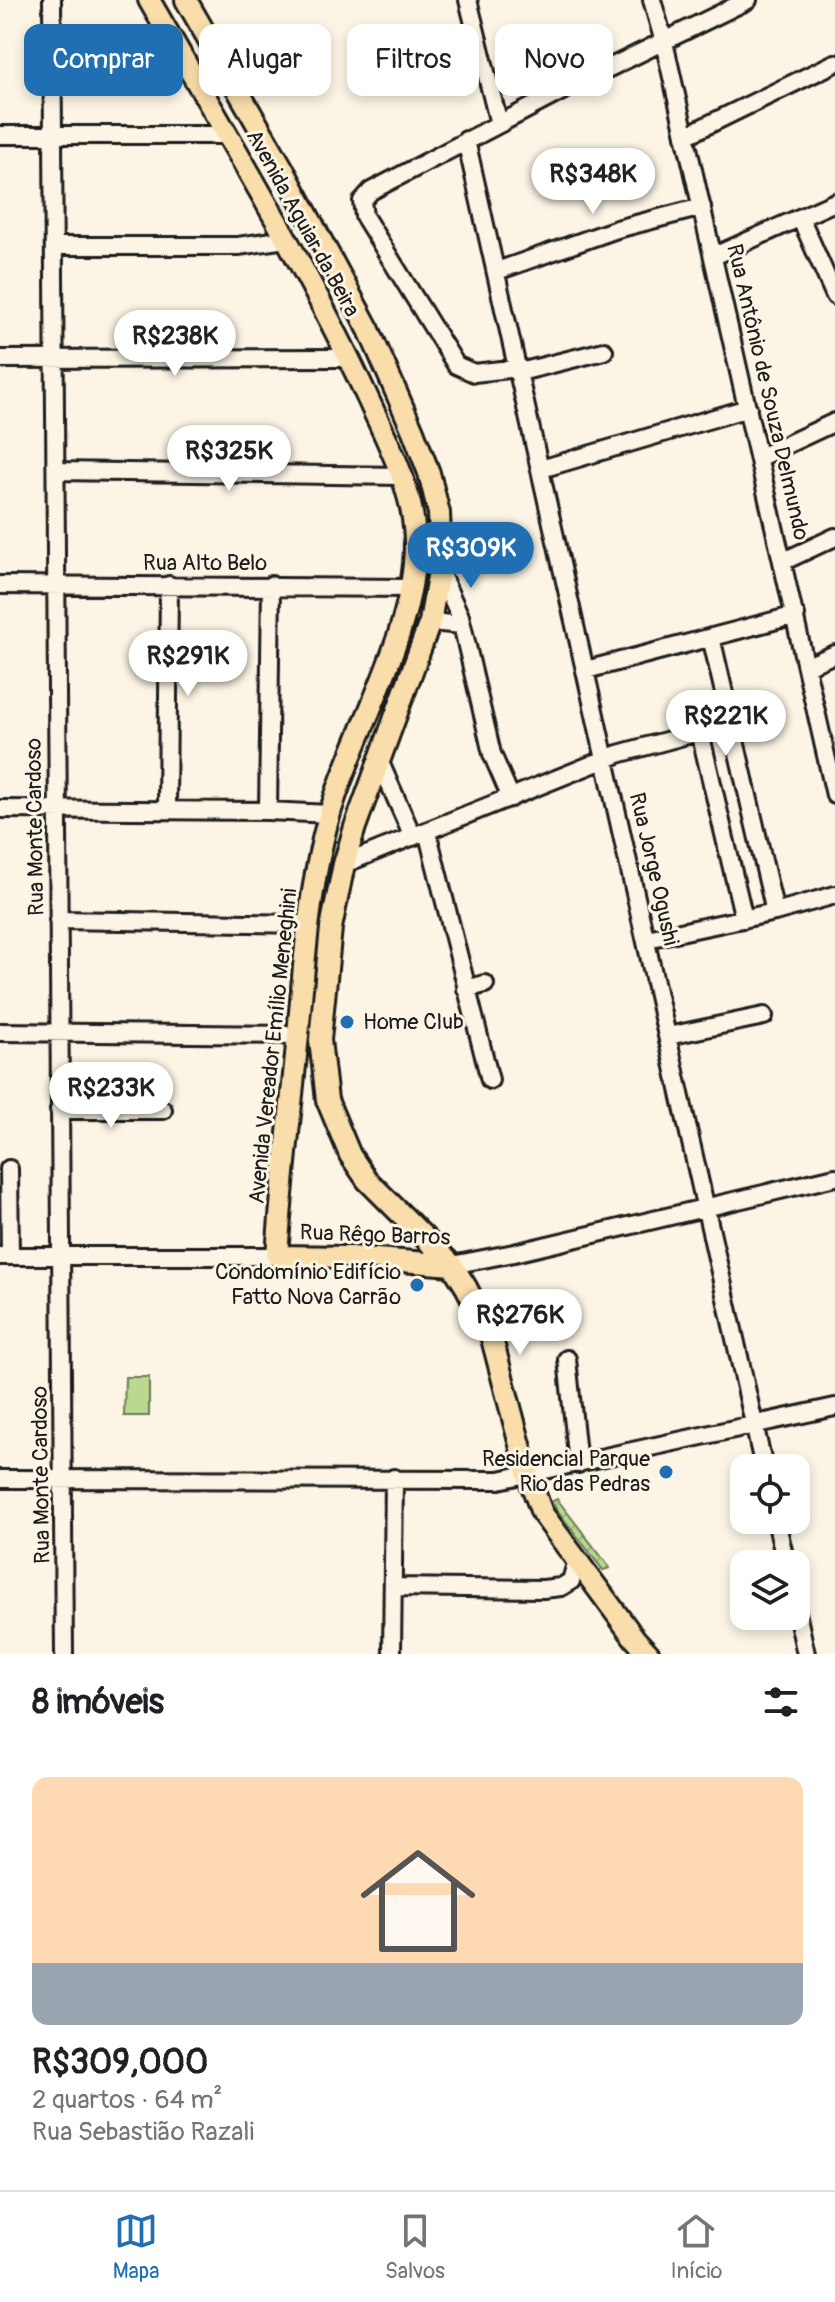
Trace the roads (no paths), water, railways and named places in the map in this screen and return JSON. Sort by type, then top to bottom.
[{"type":"main road","name":"Avenida Aguiar da Beira","points":[[149,0],[267,202],[349,358],[402,476]]},
{"type":"main road","name":"Avenida Aguiar da Beira","points":[[186,0],[296,192],[369,330],[429,473]]},
{"type":"main road","points":[[267,202],[272,206],[285,206],[296,192]]},
{"type":"main road","points":[[286,239],[301,230],[318,238]]},
{"type":"main road","name":"Avenida Vereador Emílio Meneghini","points":[[429,473],[439,513],[439,570],[430,622],[378,758],[344,864],[331,928],[323,1000],[321,1063],[327,1100],[350,1155],[367,1180],[452,1265],[491,1335],[528,1475],[542,1513],[641,1649]]},
{"type":"main road","name":"Avenida Vereador Emílio Meneghini","points":[[277,1256],[307,924],[330,814],[385,672],[411,588],[415,540],[402,476]]},
{"type":"main road","name":"Rua Rêgo Barros","points":[[277,1256],[351,1257],[452,1265]]},
{"type":"street","name":"Rua Monte Cardoso","points":[[52,0],[64,1654]]},
{"type":"street","points":[[468,0],[499,124]]},
{"type":"street","name":"Rua Antônio de Souza Delmundo","points":[[652,0],[807,666],[828,727],[835,795]]},
{"type":"street","points":[[604,351],[520,370],[474,373],[456,365],[364,216],[362,201],[371,191],[466,140],[748,0]]},
{"type":"street","points":[[685,136],[835,63]]},
{"type":"street","points":[[0,135],[227,135]]},
{"type":"street","name":"Rua Jorge Ogushi","points":[[466,140],[761,1454]]},
{"type":"street","points":[[714,256],[835,202]]},
{"type":"street","points":[[497,271],[617,229],[702,207]]},
{"type":"street","points":[[801,219],[835,296]]},
{"type":"street","points":[[54,246],[238,246],[286,239]]},
{"type":"street","points":[[0,359],[349,358]]},
{"type":"street","points":[[541,469],[748,408]]},
{"type":"street","points":[[760,457],[835,422]]},
{"type":"street","points":[[56,471],[402,476]]},
{"type":"street","points":[[784,561],[835,537]]},
{"type":"street","points":[[439,570],[462,625],[492,754],[511,798]]},
{"type":"street","name":"Rua Alto Belo","points":[[0,585],[411,588]]},
{"type":"street","points":[[167,810],[169,585]]},
{"type":"street","points":[[268,811],[271,585]]},
{"type":"street","points":[[586,670],[796,615]]},
{"type":"street","points":[[430,622],[462,625]]},
{"type":"street","points":[[711,637],[775,912]]},
{"type":"street","points":[[807,666],[835,654]]},
{"type":"street","points":[[344,864],[606,760],[691,734],[700,737],[744,919]]},
{"type":"street","points":[[378,758],[420,834],[490,1080]]},
{"type":"street","points":[[0,809],[330,814]]},
{"type":"street","points":[[647,939],[775,912],[835,895]]},
{"type":"street","points":[[58,920],[307,924]]},
{"type":"street","points":[[466,989],[485,984]]},
{"type":"street","points":[[668,1036],[764,1016]]},
{"type":"street","points":[[0,1032],[298,1035]]},
{"type":"street","points":[[59,1110],[163,1110]]},
{"type":"street","points":[[5,1256],[9,1169]]},
{"type":"street","name":"Rua Rêgo Barros","points":[[452,1265],[835,1177]]},
{"type":"street","name":"Rua Rêgo Barros","points":[[5,1256],[277,1256]]},
{"type":"street","points":[[567,1359],[578,1464]]},
{"type":"street","points":[[0,1479],[499,1480],[835,1407]]},
{"type":"street","points":[[392,1654],[394,1478]]},
{"type":"street","points":[[393,1587],[561,1587],[571,1581],[577,1560]]},
{"type":"street","points":[[801,1630],[806,1654]]},
{"type":"place","name":"Home Club","points":[[347,1022]]},
{"type":"place","name":"Condomínio Edifício Fatto Nova Carrão","points":[[417,1285]]},
{"type":"place","name":"Residencial Parque Rio das Pedras","points":[[666,1472]]}]
